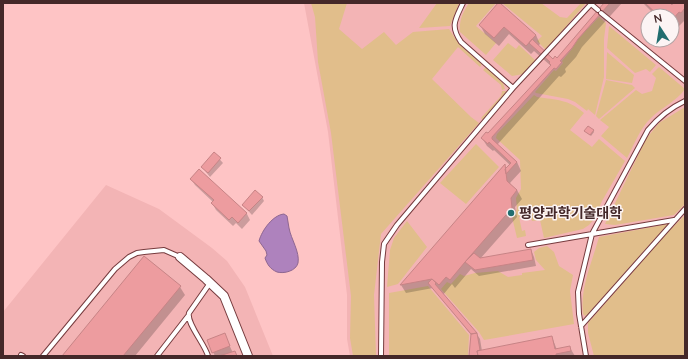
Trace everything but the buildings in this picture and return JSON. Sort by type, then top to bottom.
[{"type":"street","points":[[180,257],[224,296],[248,356]]},
{"type":"lane","points":[[463,3],[454,24],[455,32],[461,42],[514,88]]},
{"type":"lane","points":[[381,356],[381,288],[384,244],[397,225],[514,88],[591,3],[685,80]]},
{"type":"lane","points":[[586,356],[580,326],[578,292],[592,234],[648,130],[659,118],[675,106],[685,101]]},
{"type":"lane","points":[[580,326],[685,209]]},
{"type":"lane","points":[[528,245],[674,220]]},
{"type":"lane","points":[[43,356],[115,269],[129,257],[137,253],[164,250],[180,257]]},
{"type":"lane","points":[[157,356],[188,316],[210,283]]},
{"type":"lane","points":[[188,316],[190,323],[197,333],[208,356]]},
{"type":"shaded area","name":"평양과학기술대학","points":[[304,3],[685,3],[685,356],[350,356],[347,339],[347,295],[328,132]]},
{"type":"shaded area","points":[[311,3],[347,3],[339,29],[362,49],[384,32],[396,45],[413,32],[449,29],[459,44],[482,64],[480,67],[458,47],[432,79],[479,123],[381,234],[374,295],[376,356],[353,356],[350,338],[351,296],[331,133],[318,62],[315,17]]},
{"type":"shaded area","points":[[437,3],[459,3],[450,26],[419,28]]},
{"type":"shaded area","points":[[469,3],[496,3],[476,26],[496,43],[486,55],[460,32],[462,16]]},
{"type":"shaded area","points":[[502,3],[541,3],[560,17],[567,18],[581,3],[586,3],[546,50],[537,41],[542,36]]},
{"type":"shaded area","points":[[599,17],[606,23],[604,39],[604,77],[595,115],[588,109],[587,111],[575,102],[568,99],[536,93],[535,92],[554,70],[556,71],[563,63],[562,61],[578,39]]},
{"type":"shaded area","points":[[609,26],[656,65],[650,72],[646,69],[635,73],[607,48]]},
{"type":"shaded area","points":[[508,43],[516,49],[519,45],[536,61],[524,74],[512,76],[493,60]]},
{"type":"shaded area","points":[[607,52],[634,75],[632,83],[606,79]]},
{"type":"shaded area","points":[[486,67],[503,83],[505,89],[502,90],[501,85],[483,70]]},
{"type":"shaded area","points":[[659,67],[685,89],[678,97],[655,114],[647,122],[640,132],[627,158],[601,136],[609,127],[600,120],[636,90],[642,94],[652,91],[656,78],[652,74]]},
{"type":"shaded area","points":[[606,80],[632,85],[635,88],[599,119],[596,116]]},
{"type":"shaded area","points":[[502,91],[506,91],[505,95],[483,120],[481,118],[501,96]]},
{"type":"shaded area","points":[[534,95],[537,97],[562,101],[578,108],[584,113],[570,130],[592,147],[599,139],[625,161],[602,201],[595,218],[589,225],[583,229],[544,238],[540,220],[532,221],[530,214],[519,217],[522,231],[525,230],[526,236],[517,238],[512,217],[517,209],[516,198],[521,189],[520,160],[496,138],[497,134]]},
{"type":"shaded area","points":[[685,107],[685,204],[674,215],[615,225],[605,224],[646,139],[659,123]]},
{"type":"shaded area","points":[[476,144],[499,167],[466,204],[440,183]]},
{"type":"shaded area","points":[[106,185],[159,209],[212,248],[227,261],[245,287],[273,356],[3,356],[3,312]]},
{"type":"shaded area","points":[[284,214],[287,216],[290,232],[297,250],[298,263],[292,270],[280,273],[272,269],[268,264],[265,258],[267,255],[266,251],[259,241],[268,224],[276,217]]},
{"type":"shaded area","points":[[685,215],[685,356],[594,356],[588,333],[588,323],[668,232]]},
{"type":"shaded area","points":[[407,221],[427,247],[398,284],[387,287],[390,250],[394,238]]},
{"type":"shaded area","points":[[668,224],[585,316],[583,314],[583,294],[587,275],[599,237]]},
{"type":"shaded area","points":[[547,246],[554,252],[559,266],[573,275],[570,291],[574,324],[484,340],[479,332],[441,289],[447,282],[451,284],[460,274],[464,276],[475,273],[498,271],[508,277],[522,275],[522,273],[545,270],[536,260],[534,252],[539,248]]},
{"type":"shaded area","points":[[428,286],[469,335],[468,356],[389,356],[389,293]]},
{"type":"place","name":"평양과학기술대학","points":[[511,213]]}]
